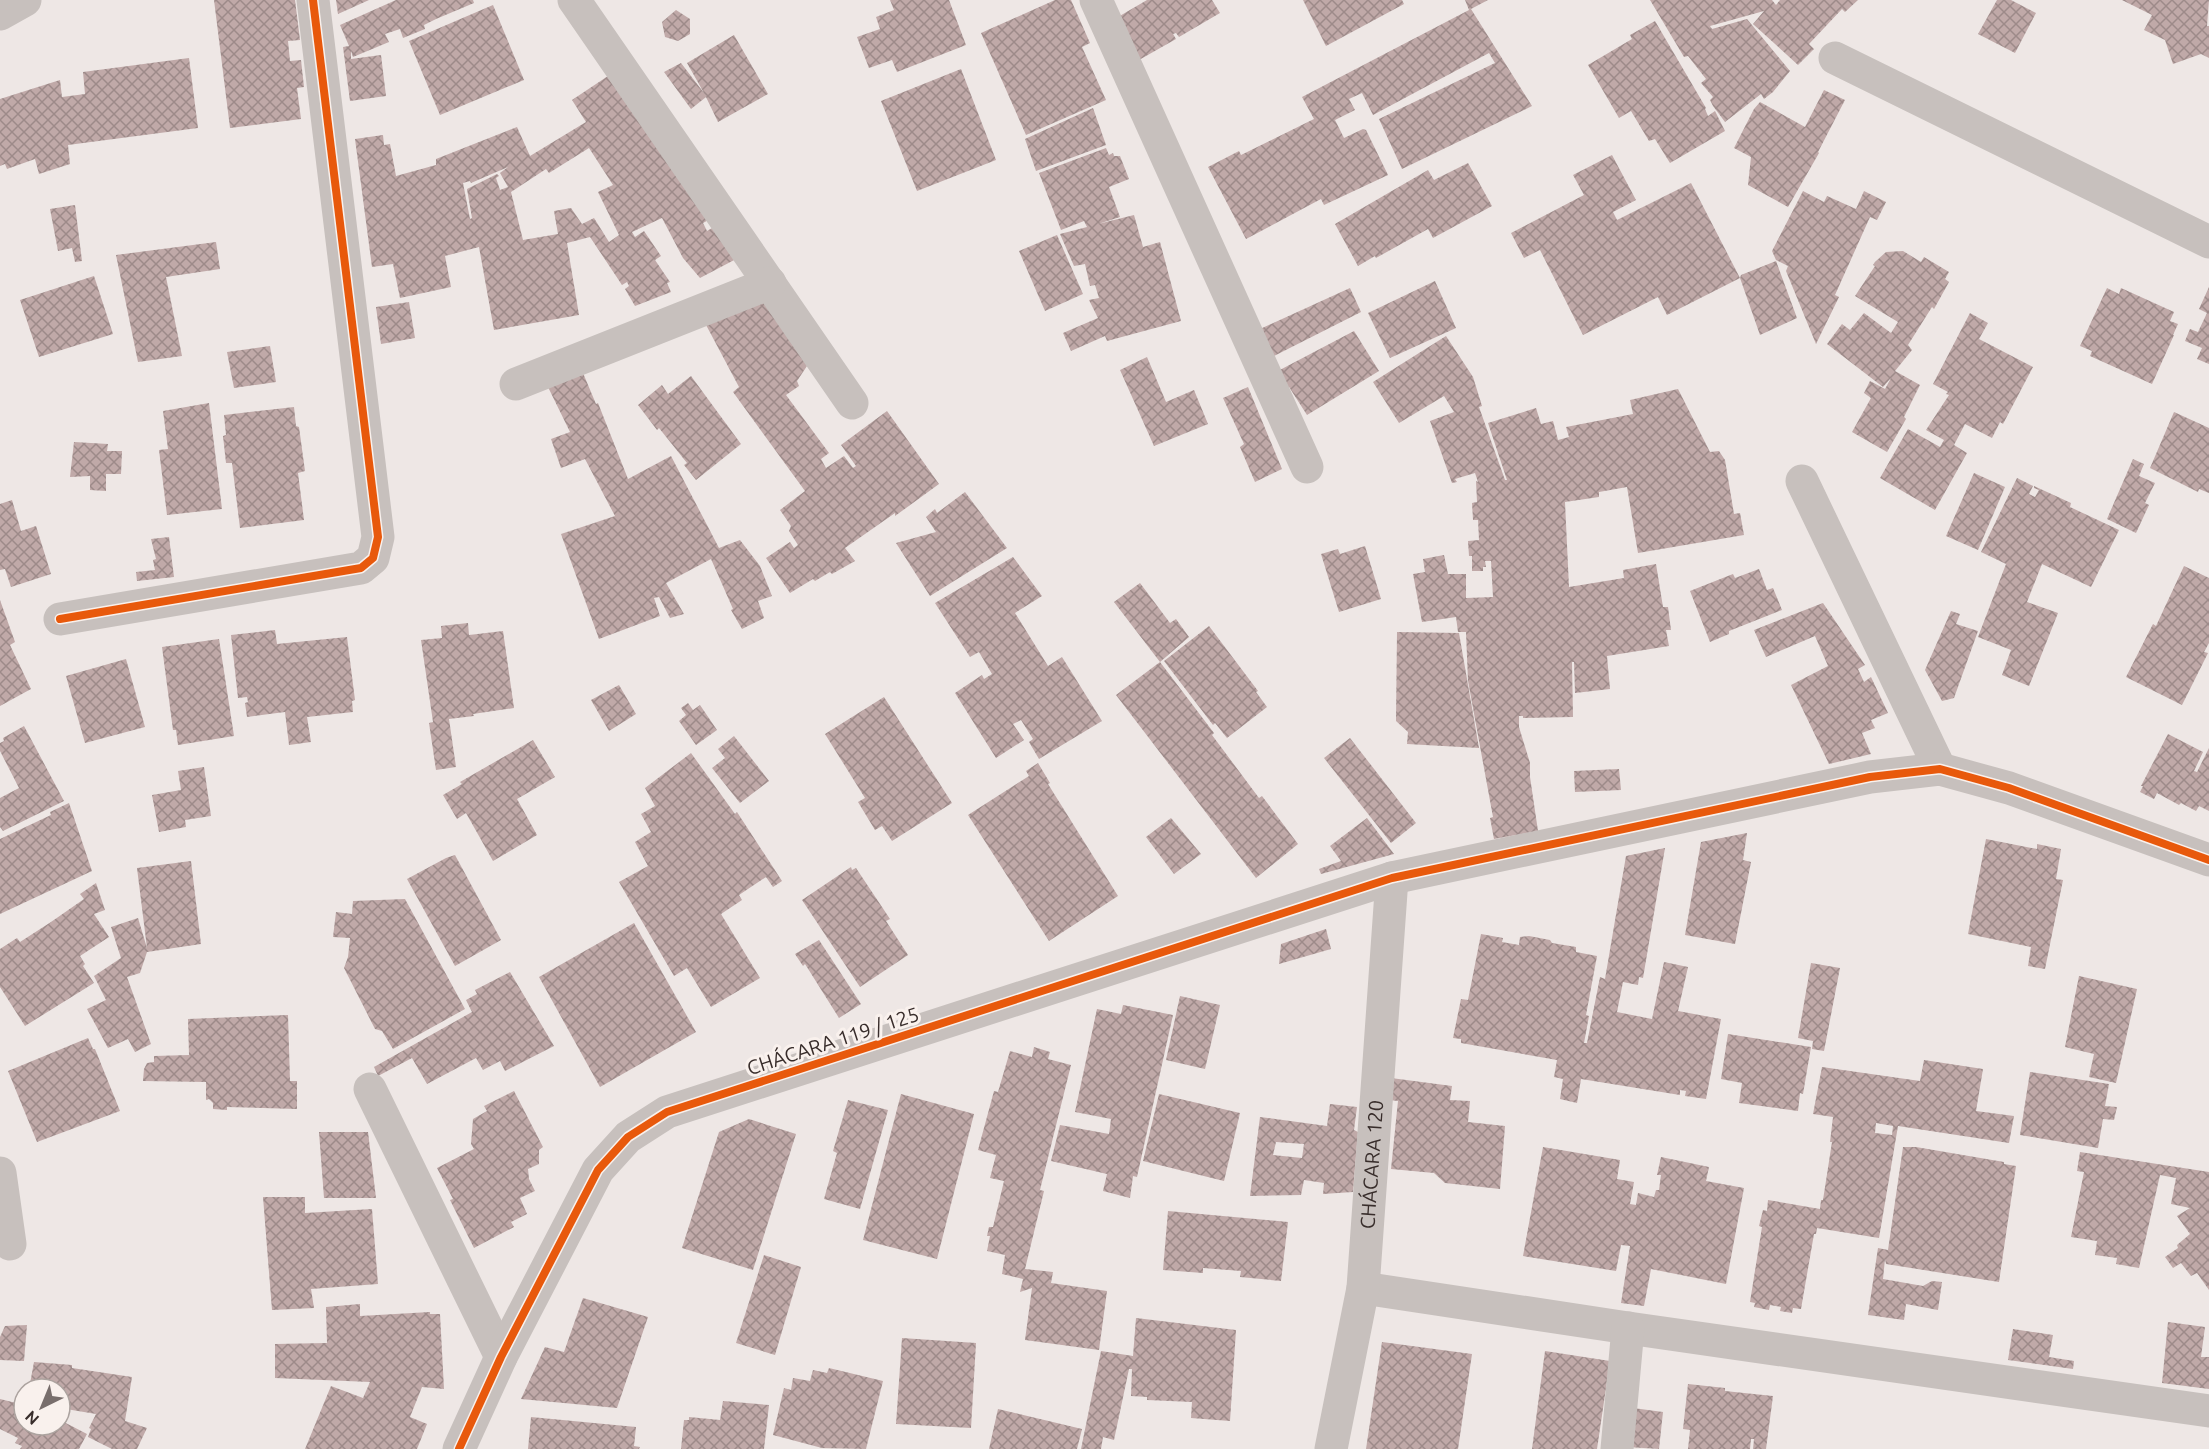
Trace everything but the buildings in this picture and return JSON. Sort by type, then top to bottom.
[{"type":"street","points":[[0,14],[25,0]]},
{"type":"street","points":[[60,619],[361,568],[373,558],[378,537],[313,0]]},
{"type":"street","points":[[574,0],[852,403]]},
{"type":"street","points":[[1096,0],[1307,467]]},
{"type":"street","points":[[1835,58],[2209,242]]},
{"type":"street","points":[[516,384],[770,284]]},
{"type":"street","points":[[1802,481],[1940,769],[2009,788],[2209,861]]},
{"type":"street","name":"CHÁCARA 119 / 125","points":[[459,1449],[501,1357],[598,1170],[628,1137],[667,1112],[1392,878],[1870,777],[1940,769]]},
{"type":"street","name":"CHÁCARA 120","points":[[1331,1449],[1363,1288],[1392,878]]},
{"type":"street","points":[[370,1089],[501,1357]]},
{"type":"street","points":[[0,1173],[10,1244]]},
{"type":"street","points":[[1363,1288],[2209,1411]]},
{"type":"street","points":[[1617,1449],[1628,1328]]},
{"type":"cycle path","points":[[60,619],[361,568],[373,558],[378,537],[313,0]]},
{"type":"cycle path","points":[[459,1449],[501,1357],[598,1170],[628,1137],[667,1112],[1392,878],[1870,777],[1940,769],[2009,788],[2209,860]]}]
